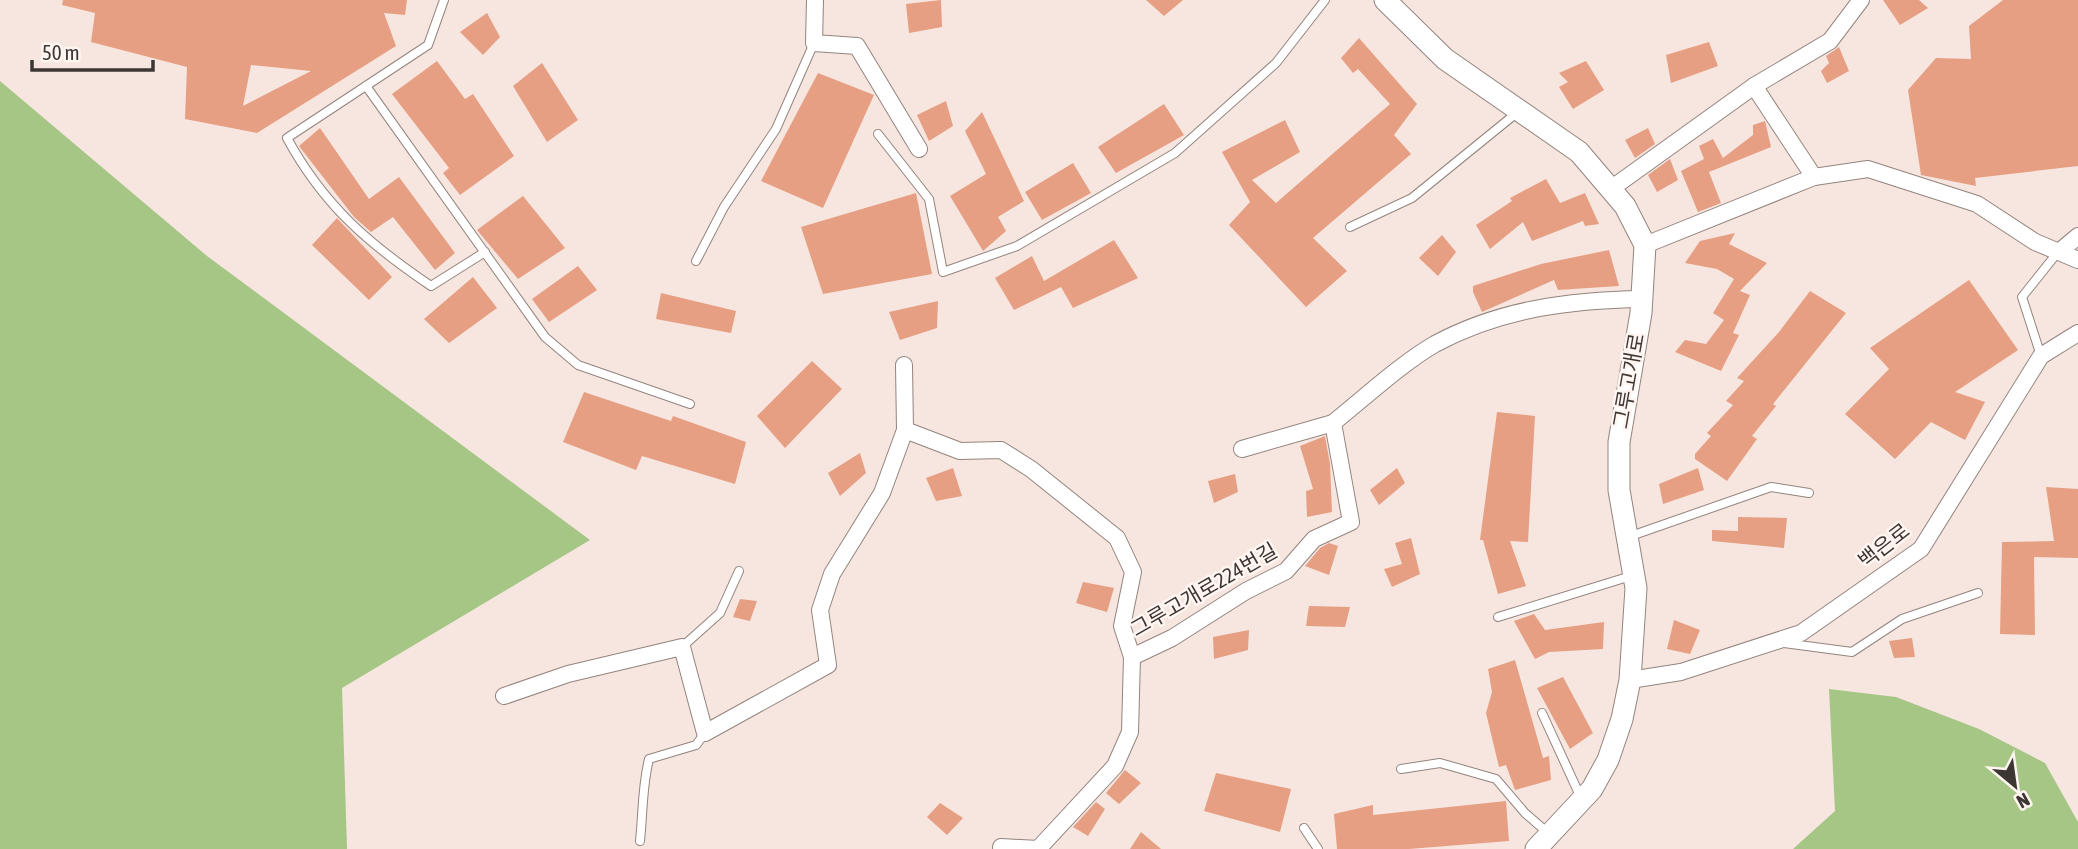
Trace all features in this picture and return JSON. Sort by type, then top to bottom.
[{"type":"street","points":[[815,0],[814,43],[857,46],[919,149]]},
{"type":"street","points":[[1385,0],[1404,8],[1445,59],[1579,152],[1612,188],[1645,245],[1814,177],[1868,169],[1977,204],[2035,242],[2078,261]]},
{"type":"street","points":[[1612,188],[1754,86],[1830,41],[1861,0]]},
{"type":"street","points":[[1754,86],[1814,177]]},
{"type":"street","points":[[2059,252],[2078,236]]},
{"type":"street","name":"그루고개로","points":[[1543,842],[1582,801],[1608,760],[1622,719],[1630,680],[1635,612],[1634,575],[1619,490],[1619,442],[1643,299],[1645,245]]},
{"type":"street","points":[[1242,449],[1333,423],[1434,345],[1521,310],[1583,300],[1643,299]]},
{"type":"street","name":"백은로","points":[[1630,680],[1681,672],[1801,633],[1922,549],[2041,356],[2078,333]]},
{"type":"street","points":[[504,696],[568,674],[682,647],[705,733],[828,665],[820,610],[832,574],[882,493],[905,430],[904,365]]},
{"type":"street","name":"그루고개로224번길","points":[[1132,657],[1172,638],[1247,591],[1286,571],[1314,539],[1351,522],[1333,423]]},
{"type":"street","name":"그루고개로224번길","points":[[905,430],[960,451],[1001,450],[1031,469],[1117,538],[1133,572],[1122,626],[1132,657],[1130,732],[1115,766],[1038,849],[1001,847]]},
{"type":"lane","points":[[444,0],[428,45],[287,138],[303,167],[333,208],[378,250],[431,286],[485,252]]},
{"type":"lane","points":[[878,134],[929,199],[943,272],[1017,246],[1175,153],[1276,63],[1325,0]]},
{"type":"lane","points":[[696,261],[724,207],[776,129],[814,43]]},
{"type":"lane","points":[[366,86],[545,337],[578,365],[690,404]]},
{"type":"lane","points":[[1350,227],[1412,198],[1519,111]]},
{"type":"lane","points":[[2041,356],[2022,297],[2059,252]]},
{"type":"lane","points":[[1628,537],[1771,487],[1809,493]]},
{"type":"lane","points":[[682,647],[720,613],[739,571]]},
{"type":"lane","points":[[1498,617],[1634,575]]},
{"type":"lane","points":[[1774,642],[1852,652],[1902,620],[1978,593]]},
{"type":"lane","points":[[1542,713],[1582,801]]},
{"type":"lane","points":[[640,841],[644,806],[642,791],[649,759],[696,744],[705,733]]},
{"type":"lane","points":[[1401,769],[1440,763],[1496,779],[1525,813],[1543,842]]},
{"type":"lane","points":[[1304,828],[1318,849]]},
{"type":"green space","points":[[0,81],[207,256],[590,540],[342,688],[347,849],[0,849]]},
{"type":"green space","points":[[1829,689],[1896,697],[1979,729],[2045,763],[2078,822],[2078,849],[1793,849],[1835,811]]},
{"type":"building","points":[[63,0],[407,0],[405,15],[384,13],[396,46],[257,133],[185,119],[187,67],[91,42],[95,13],[62,5]],"holes":[[[251,65],[311,71],[243,106]]]},
{"type":"building","points":[[941,0],[942,27],[909,33],[906,4]]},
{"type":"building","points":[[1146,0],[1183,0],[1164,16]]},
{"type":"building","points":[[1883,0],[1919,0],[1928,8],[1900,25]]},
{"type":"building","points":[[2003,0],[2078,0],[2078,166],[1975,178],[1976,186],[1921,175],[1908,90],[1936,58],[1971,59],[1969,26]]},
{"type":"building","points":[[487,13],[500,37],[483,55],[460,32]]},
{"type":"building","points":[[1359,38],[1417,104],[1394,135],[1411,154],[1313,238],[1347,271],[1306,307],[1229,225],[1250,202],[1222,152],[1285,120],[1300,152],[1252,180],[1276,203],[1390,104],[1358,69],[1353,73],[1341,58]]},
{"type":"building","points":[[1709,42],[1718,66],[1671,83],[1666,55]]},
{"type":"building","points":[[1839,47],[1849,71],[1827,83],[1821,71],[1829,63],[1826,56]]},
{"type":"building","points":[[437,61],[465,99],[473,94],[514,156],[460,195],[443,173],[449,168],[392,94]]},
{"type":"building","points":[[1586,61],[1604,90],[1573,109],[1559,87],[1568,82],[1559,73]]},
{"type":"building","points":[[542,63],[578,120],[547,142],[513,86]]},
{"type":"building","points":[[818,73],[874,95],[823,208],[761,181]]},
{"type":"building","points":[[946,101],[953,126],[929,141],[917,115]]},
{"type":"building","points":[[1164,104],[1184,135],[1116,173],[1098,147]]},
{"type":"building","points":[[982,112],[1024,201],[998,217],[1006,231],[983,251],[950,196],[986,174],[965,131]]},
{"type":"building","points":[[1765,121],[1771,147],[1709,172],[1721,203],[1698,212],[1681,171],[1704,159],[1699,146],[1713,139],[1723,158],[1753,135],[1753,125]]},
{"type":"building","points":[[320,128],[369,199],[399,177],[455,253],[435,270],[393,217],[371,232],[354,217],[299,146]]},
{"type":"building","points":[[1648,128],[1655,144],[1635,158],[1625,140]]},
{"type":"building","points":[[1670,159],[1678,180],[1657,192],[1648,175]]},
{"type":"building","points":[[1073,163],[1091,193],[1042,220],[1025,192]]},
{"type":"building","points":[[1546,179],[1560,203],[1585,193],[1599,224],[1585,226],[1583,221],[1532,241],[1523,222],[1490,249],[1476,225],[1512,201],[1510,198]]},
{"type":"building","points":[[916,193],[932,274],[823,294],[801,227]]},
{"type":"building","points":[[523,196],[565,248],[518,279],[477,230]]},
{"type":"building","points":[[337,218],[392,277],[369,300],[312,245]]},
{"type":"building","points":[[1735,233],[1729,244],[1767,263],[1740,291],[1750,295],[1733,333],[1739,335],[1721,371],[1675,352],[1685,340],[1706,344],[1724,320],[1713,313],[1734,279],[1717,269],[1685,263],[1700,241]]},
{"type":"building","points":[[1442,235],[1456,252],[1438,276],[1419,258]]},
{"type":"building","points":[[1114,240],[1138,278],[1073,308],[1061,287],[1014,310],[995,278],[1032,256],[1044,281]]},
{"type":"building","points":[[1609,250],[1619,286],[1558,290],[1554,280],[1482,312],[1473,292],[1473,286],[1541,264]]},
{"type":"building","points":[[578,266],[597,290],[549,322],[532,299]]},
{"type":"building","points":[[473,277],[497,308],[449,343],[424,319]]},
{"type":"building","points":[[1969,280],[2018,350],[1955,392],[1985,402],[1965,440],[1931,422],[1895,459],[1845,414],[1889,369],[1870,348]]},
{"type":"building","points":[[1810,291],[1846,313],[1773,404],[1776,406],[1752,436],[1757,439],[1727,481],[1695,459],[1695,454],[1711,436],[1707,433],[1733,405],[1726,401],[1744,381],[1737,378],[1779,332]]},
{"type":"building","points":[[661,293],[736,311],[731,333],[656,319]]},
{"type":"building","points":[[938,301],[937,328],[900,340],[889,312]]},
{"type":"building","points":[[812,361],[842,389],[785,448],[757,416]]},
{"type":"building","points":[[584,392],[671,421],[673,416],[746,442],[735,484],[642,456],[636,470],[563,442]]},
{"type":"building","points":[[1497,412],[1535,416],[1528,542],[1510,541],[1526,586],[1498,594],[1483,540],[1480,540]]},
{"type":"building","points":[[1325,436],[1330,464],[1332,512],[1307,517],[1306,491],[1313,489],[1300,446]]},
{"type":"building","points":[[860,453],[866,473],[840,496],[828,473]]},
{"type":"building","points":[[953,468],[962,496],[936,501],[926,478]]},
{"type":"building","points":[[1397,468],[1405,483],[1379,505],[1370,490]]},
{"type":"building","points":[[1698,468],[1704,490],[1663,504],[1659,484]]},
{"type":"building","points":[[1235,474],[1238,492],[1214,503],[1208,481]]},
{"type":"building","points":[[2046,487],[2078,489],[2078,558],[2034,557],[2035,635],[2000,634],[2002,542],[2054,541]]},
{"type":"building","points":[[1738,517],[1787,518],[1784,548],[1712,541],[1712,530],[1738,531]]},
{"type":"building","points":[[1411,538],[1420,574],[1392,587],[1384,569],[1402,564],[1395,543]]},
{"type":"building","points":[[1329,543],[1338,546],[1329,575],[1305,566],[1320,548]]},
{"type":"building","points":[[1083,582],[1114,588],[1107,612],[1076,603]]},
{"type":"building","points":[[740,599],[757,601],[750,621],[733,617]]},
{"type":"building","points":[[1309,606],[1350,607],[1345,627],[1306,626]]},
{"type":"building","points":[[1534,614],[1545,630],[1604,622],[1603,649],[1549,652],[1535,659],[1514,621]]},
{"type":"building","points":[[1674,620],[1700,630],[1690,654],[1667,649]]},
{"type":"building","points":[[1249,630],[1248,650],[1214,659],[1213,637]]},
{"type":"building","points":[[1912,638],[1915,657],[1894,658],[1889,641]]},
{"type":"building","points":[[1515,660],[1543,758],[1549,756],[1551,780],[1515,790],[1506,765],[1499,767],[1486,713],[1492,692],[1488,669]]},
{"type":"building","points":[[1563,677],[1593,733],[1570,749],[1537,688]]},
{"type":"building","points":[[1125,770],[1141,783],[1119,804],[1106,793]]},
{"type":"building","points":[[1216,773],[1291,789],[1280,832],[1204,811]]},
{"type":"building","points":[[1506,801],[1509,841],[1409,849],[1337,849],[1334,814],[1373,805],[1373,815]]},
{"type":"building","points":[[1096,802],[1105,809],[1088,836],[1073,827]]},
{"type":"building","points":[[940,803],[963,818],[947,835],[927,817]]},
{"type":"building","points":[[1141,832],[1161,849],[1130,849]]}]
